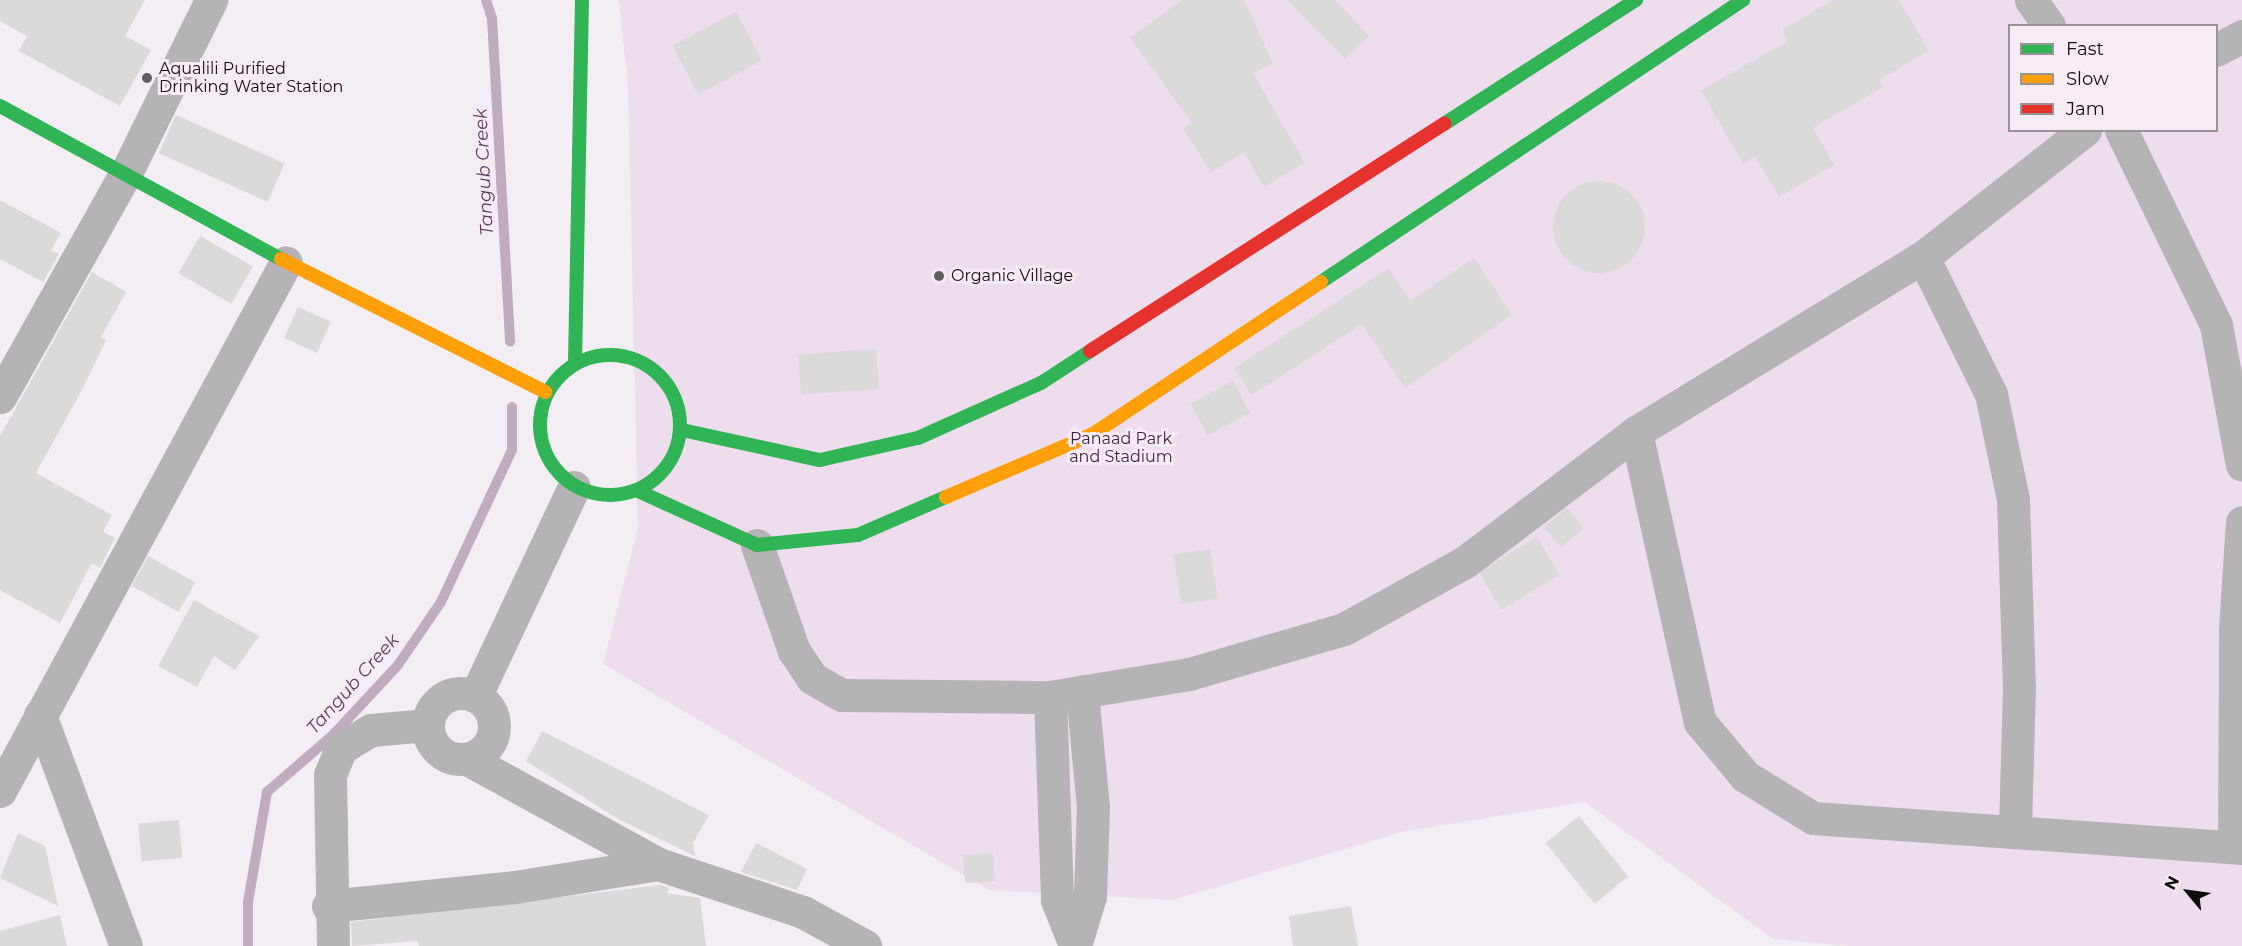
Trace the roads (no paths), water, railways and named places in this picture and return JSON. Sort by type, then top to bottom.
[{"type":"street","points":[[0,397],[127,171],[211,0]]},
{"type":"street","points":[[575,363],[582,0]]},
{"type":"street","points":[[682,430],[820,460],[918,438],[1041,382],[1636,0]]},
{"type":"street","points":[[638,491],[757,545],[858,535],[1093,434],[1743,0]]},
{"type":"street","points":[[2031,0],[2048,24]]},
{"type":"street","points":[[2218,49],[2242,36]]},
{"type":"street","points":[[0,106],[127,171],[286,262],[545,392]]},
{"type":"street","points":[[757,545],[794,651],[812,678],[842,695],[1050,697],[1189,674],[1344,629],[1465,562],[1636,432],[1923,256],[2082,132]]},
{"type":"street","points":[[2122,132],[2216,325],[2242,465]]},
{"type":"street","points":[[1923,256],[1991,394],[2013,499],[2019,686],[2014,832]]},
{"type":"street","points":[[0,791],[286,262]]},
{"type":"street","points":[[604,354],[646,362],[678,400],[682,430],[668,467],[638,491],[610,497],[574,487],[550,464],[539,427],[545,392],[575,363],[604,354]]},
{"type":"street","points":[[1636,432],[1700,722],[1745,776],[1813,818],[2238,848],[2235,629],[2242,522]]},
{"type":"street","points":[[476,694],[574,487]]},
{"type":"street","points":[[469,760],[493,739],[494,714],[476,694],[457,692],[435,704],[427,724],[431,742],[447,757],[469,760],[658,864],[803,912],[865,946]]},
{"type":"street","points":[[1075,946],[1090,896],[1093,807],[1082,692]]},
{"type":"street","points":[[1050,697],[1058,900],[1075,946]]},
{"type":"street","points":[[40,715],[126,946]]},
{"type":"street","points":[[333,946],[328,906],[330,775],[341,748],[371,730],[427,724]]},
{"type":"street","points":[[328,906],[515,887],[658,864]]},
{"type":"waterway","name":"Tangub Creek","points":[[486,0],[492,18],[510,342]]},
{"type":"waterway","name":"Tangub Creek","points":[[248,946],[248,902],[267,792],[333,735],[398,665],[441,602],[512,450],[512,407]]},
{"type":"place","name":"Aqualili Purified Drinking Water Station","points":[[147,78]]},
{"type":"place","name":"Organic Village","points":[[939,276]]},
{"type":"park label","name":"Panaad Park and Stadium","points":[[1121,448]]}]
